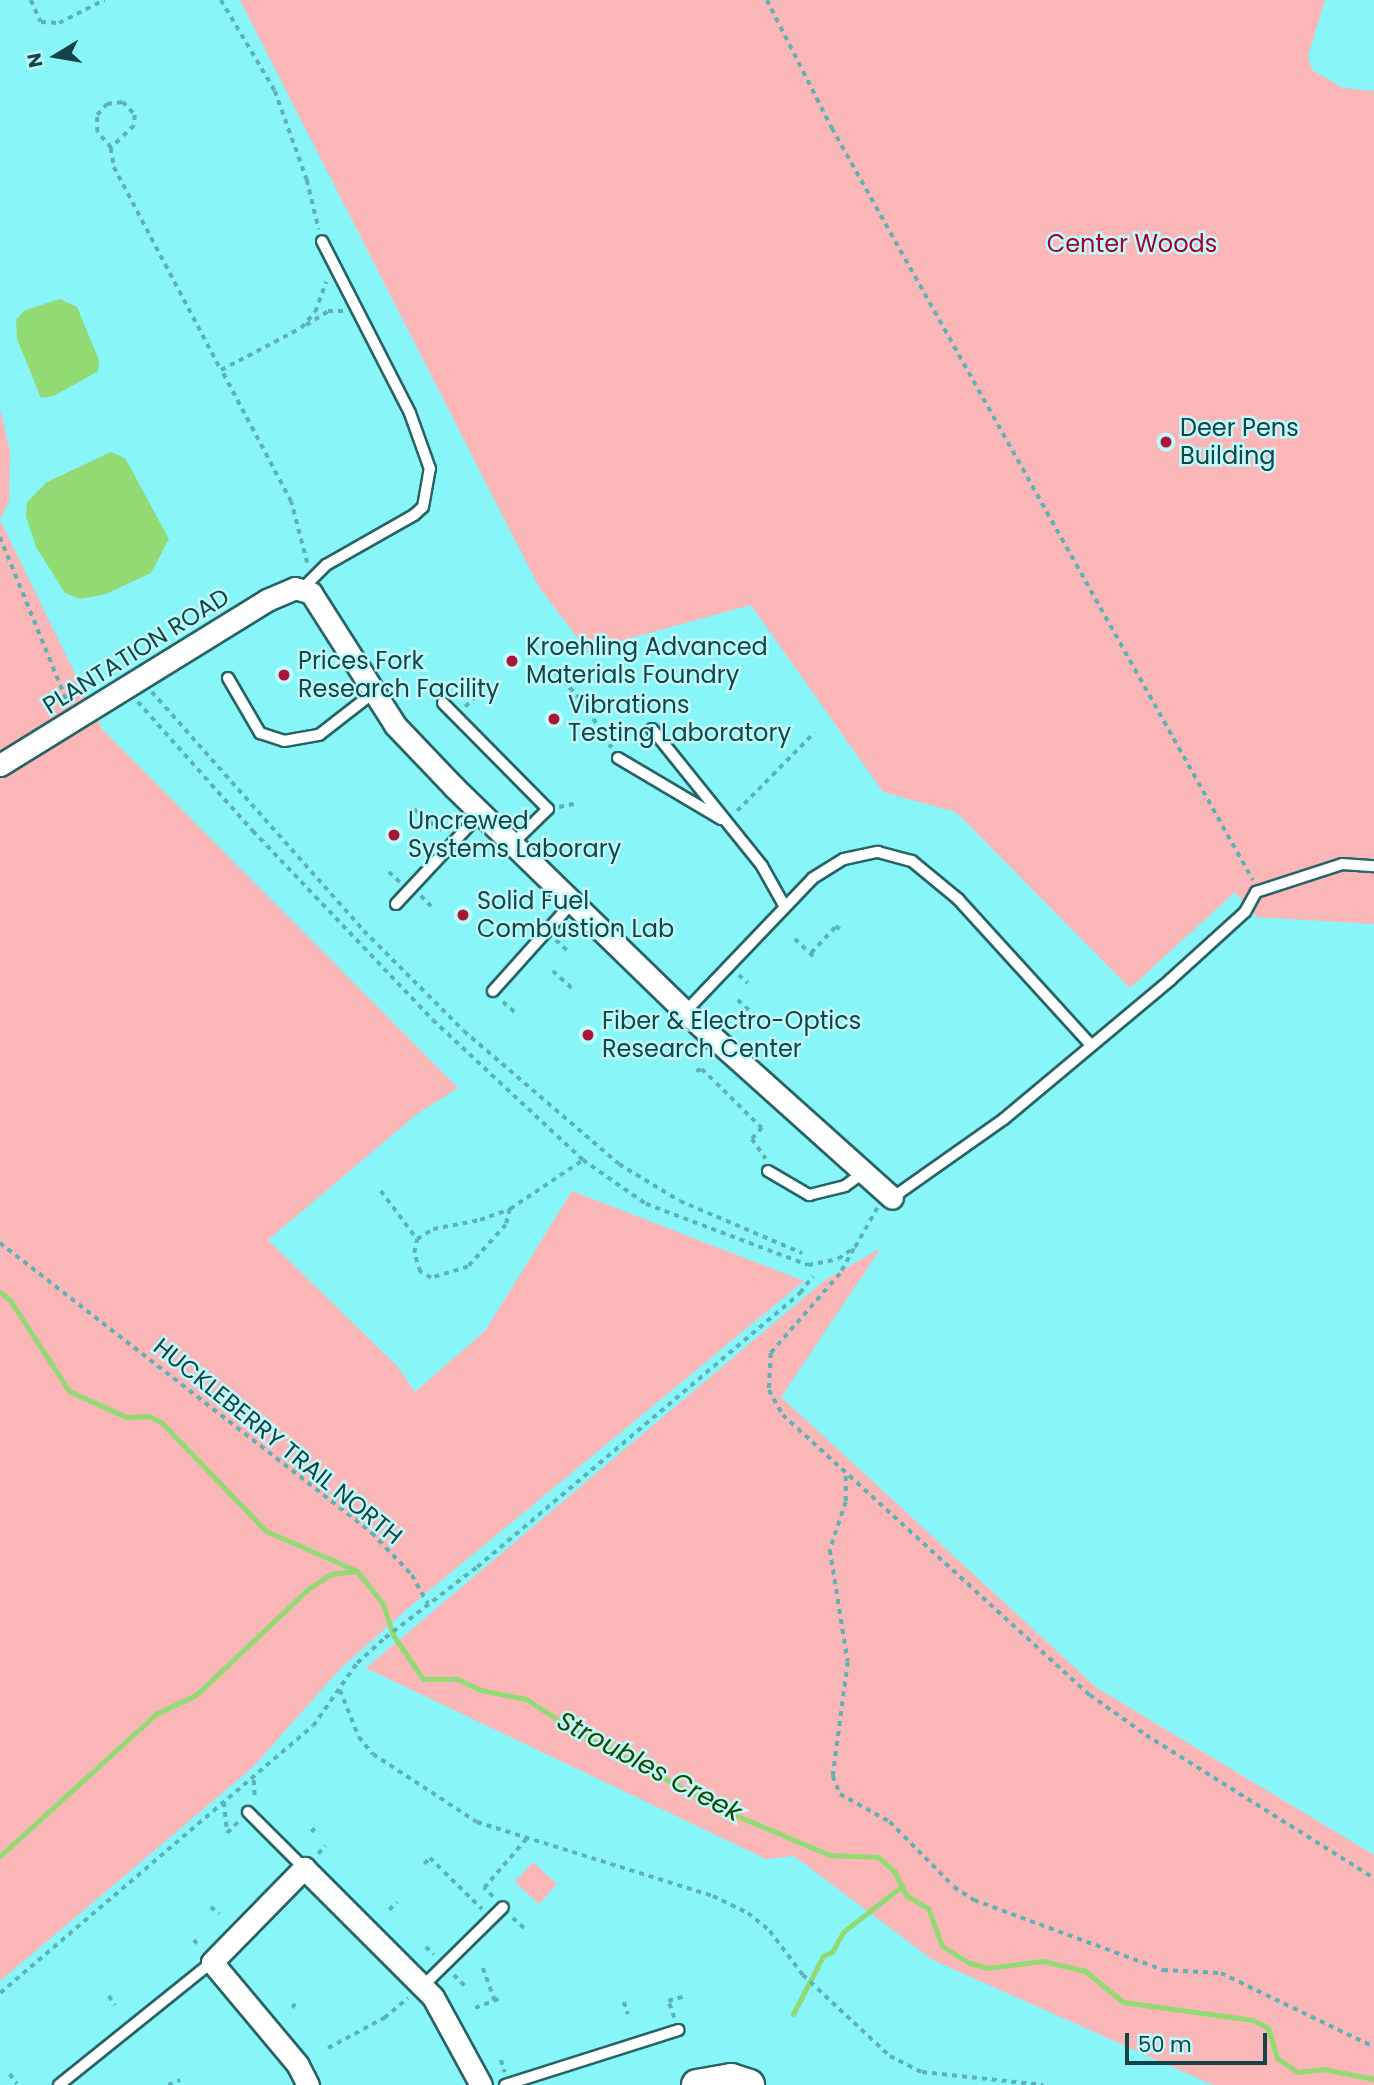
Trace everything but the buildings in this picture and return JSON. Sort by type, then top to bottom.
[{"type":"street","name":"PLANTATION ROAD","points":[[0,765],[267,600],[302,589]]},
{"type":"street","points":[[302,589],[320,604],[395,725],[512,844],[685,1012],[892,1198]]},
{"type":"street","points":[[308,2085],[298,2065],[212,1962],[304,1868],[423,1986],[440,2007],[481,2085]]},
{"type":"street","points":[[697,2085],[731,2079],[749,2085]]},
{"type":"lane","points":[[302,589],[326,565],[414,515],[428,490],[425,448],[322,241]]},
{"type":"lane","points":[[228,678],[260,733],[284,741],[319,735],[373,693]]},
{"type":"lane","points":[[443,703],[548,809],[512,844]]},
{"type":"lane","points":[[652,729],[762,866],[785,907]]},
{"type":"lane","points":[[618,758],[726,822]]},
{"type":"lane","points":[[396,904],[481,813]]},
{"type":"lane","points":[[685,1012],[813,878],[844,859],[878,852],[912,861],[958,899],[1089,1044]]},
{"type":"lane","points":[[892,1198],[1004,1119],[1220,935],[1245,912],[1256,892],[1342,864],[1374,866]]},
{"type":"lane","points":[[493,991],[572,903]]},
{"type":"lane","points":[[768,1171],[809,1195],[845,1186],[864,1172]]},
{"type":"lane","points":[[252,1807],[304,1868]]},
{"type":"lane","points":[[423,1986],[503,1907]]},
{"type":"lane","points":[[59,2085],[212,1962]]},
{"type":"lane","points":[[505,2085],[678,2029]]},
{"type":"path","points":[[31,0],[41,22],[59,23],[104,0]]},
{"type":"path","points":[[221,0],[275,91],[307,180],[322,241]]},
{"type":"path","points":[[767,0],[832,128],[1242,857],[1256,892]]},
{"type":"path","points":[[111,148],[134,127],[135,115],[123,102],[107,104],[97,115],[97,132],[111,148],[114,167],[291,502],[308,564],[302,589]]},
{"type":"path","points":[[301,328],[327,290],[325,277]]},
{"type":"path","points":[[221,370],[339,309],[352,314],[366,332]]},
{"type":"path","points":[[0,537],[76,719]]},
{"type":"path","points":[[556,673],[583,702],[618,758]]},
{"type":"path","points":[[132,682],[345,931],[433,1020],[583,1160],[646,1204],[797,1262],[820,1264],[855,1247]]},
{"type":"path","points":[[132,682],[364,931],[464,1031],[619,1164],[680,1201],[802,1253]]},
{"type":"path","points":[[472,701],[486,685]]},
{"type":"path","points":[[633,693],[652,729]]},
{"type":"path","points":[[726,822],[814,733]]},
{"type":"path","points":[[414,810],[446,835]]},
{"type":"path","points":[[795,939],[812,955],[836,926],[841,930]]},
{"type":"path","points":[[830,933],[834,937]]},
{"type":"path","points":[[553,971],[575,991]]},
{"type":"path","points":[[738,1000],[753,1014]]},
{"type":"path","points":[[695,1071],[702,1069],[762,1128],[752,1139],[765,1153]]},
{"type":"path","points":[[510,1209],[506,1225],[484,1253],[451,1275],[431,1278],[420,1272],[414,1253],[417,1239],[433,1228],[480,1220],[510,1209],[583,1160]]},
{"type":"path","points":[[381,1191],[417,1239]]},
{"type":"path","points":[[892,1198],[873,1211],[855,1247],[831,1284],[782,1336],[771,1353],[769,1390],[783,1415],[1090,1695],[1146,1735],[1374,1878]]},
{"type":"path","name":"HUCKLEBERRY TRAIL NORTH","points":[[0,1243],[372,1533],[412,1575],[428,1604]]},
{"type":"path","points":[[0,1993],[313,1726],[356,1663],[800,1293],[813,1276]]},
{"type":"path","points":[[846,1474],[846,1502],[830,1550],[848,1662],[833,1776],[840,1794],[890,1822],[954,1887],[974,1900],[1163,1970],[1222,1973],[1374,2047]]},
{"type":"path","points":[[340,1689],[359,1737],[373,1755],[477,1822],[730,1903],[770,1931],[803,1975],[890,2056],[922,2072],[1012,2079],[1043,2085]]},
{"type":"path","points":[[252,1807],[254,1779]]},
{"type":"path","points":[[224,1802],[227,1833]]},
{"type":"path","points":[[311,1832],[318,1825]]},
{"type":"path","points":[[484,1888],[527,1838]]},
{"type":"path","points":[[424,1864],[430,1858],[475,1902]]},
{"type":"path","points":[[389,1910],[397,1902]]},
{"type":"path","points":[[211,1907],[219,1914]]},
{"type":"path","points":[[426,1947],[438,1959]]},
{"type":"path","points":[[484,1968],[495,2001]]},
{"type":"path","points":[[451,1973],[465,1986]]},
{"type":"path","points":[[109,1996],[115,2005]]},
{"type":"path","points":[[668,2001],[685,1996]]},
{"type":"path","points":[[475,2008],[501,1998]]},
{"type":"path","points":[[292,2008],[296,2002]]},
{"type":"path","points":[[328,2048],[384,2018],[402,2002]]},
{"type":"path","points":[[624,2003],[628,2014]]},
{"type":"path","points":[[10,2074],[17,2084]]},
{"type":"path","points":[[1012,2079],[1013,2085]]},
{"type":"path","points":[[168,2085],[180,2080]]},
{"type":"green space","name":"Center Woods","points":[[240,0],[1325,0],[1308,56],[1312,70],[1343,88],[1374,91],[1374,924],[1257,917],[1235,892],[1130,988],[956,812],[883,792],[751,605],[587,650],[539,587]]},
{"type":"green space","points":[[0,408],[10,452],[9,501],[0,520]]},
{"type":"green space","points":[[0,520],[102,729],[458,1088],[417,1114],[268,1240],[397,1366],[415,1392],[485,1331],[572,1191],[804,1281],[414,1603],[341,1668],[252,1768],[0,1981]]},
{"type":"green space","points":[[881,1248],[781,1397],[1097,1688],[1374,1855],[1374,2085],[1213,2085],[933,1960],[794,1856],[766,1859],[366,1668],[825,1280]]},
{"type":"green space","points":[[533,1862],[557,1884],[539,1904],[515,1882]]},
{"type":"shaded area","points":[[60,299],[77,307],[99,360],[98,371],[54,396],[41,398],[17,339],[16,320],[25,310]]},
{"type":"shaded area","points":[[111,452],[125,458],[169,539],[151,573],[106,594],[80,599],[65,593],[36,547],[26,516],[27,502],[47,482]]},
{"type":"waterway","name":"Stroubles Creek","points":[[0,1292],[10,1300],[69,1391],[126,1417],[149,1416],[161,1422],[266,1531],[357,1571],[383,1604],[393,1635],[423,1679],[457,1679],[481,1690],[526,1699],[575,1731],[728,1812],[830,1855],[878,1857],[894,1871],[906,1895],[928,1908],[942,1946],[969,1963],[988,1968],[1043,1961],[1085,1971],[1123,2002],[1253,2020],[1268,2028],[1277,2058],[1298,2072],[1323,2069],[1374,2079]]},
{"type":"waterway","points":[[0,1856],[156,1714],[196,1695],[308,1589],[331,1574],[356,1571]]},
{"type":"waterway","points":[[793,2014],[823,1956],[832,1952],[843,1932],[902,1886]]},
{"type":"place","name":"Deer Pens Building","points":[[1166,442]]},
{"type":"place","name":"Kroehling Advanced Materials Foundry","points":[[512,661]]},
{"type":"place","name":"Prices Fork Research Facility","points":[[284,675]]},
{"type":"place","name":"Vibrations Testing Laboratory","points":[[554,719]]},
{"type":"place","name":"Uncrewed Systems Laborary","points":[[394,835]]},
{"type":"place","name":"Solid Fuel Combustion Lab","points":[[463,915]]},
{"type":"place","name":"Fiber & Electro-Optics Research Center","points":[[588,1035]]}]
